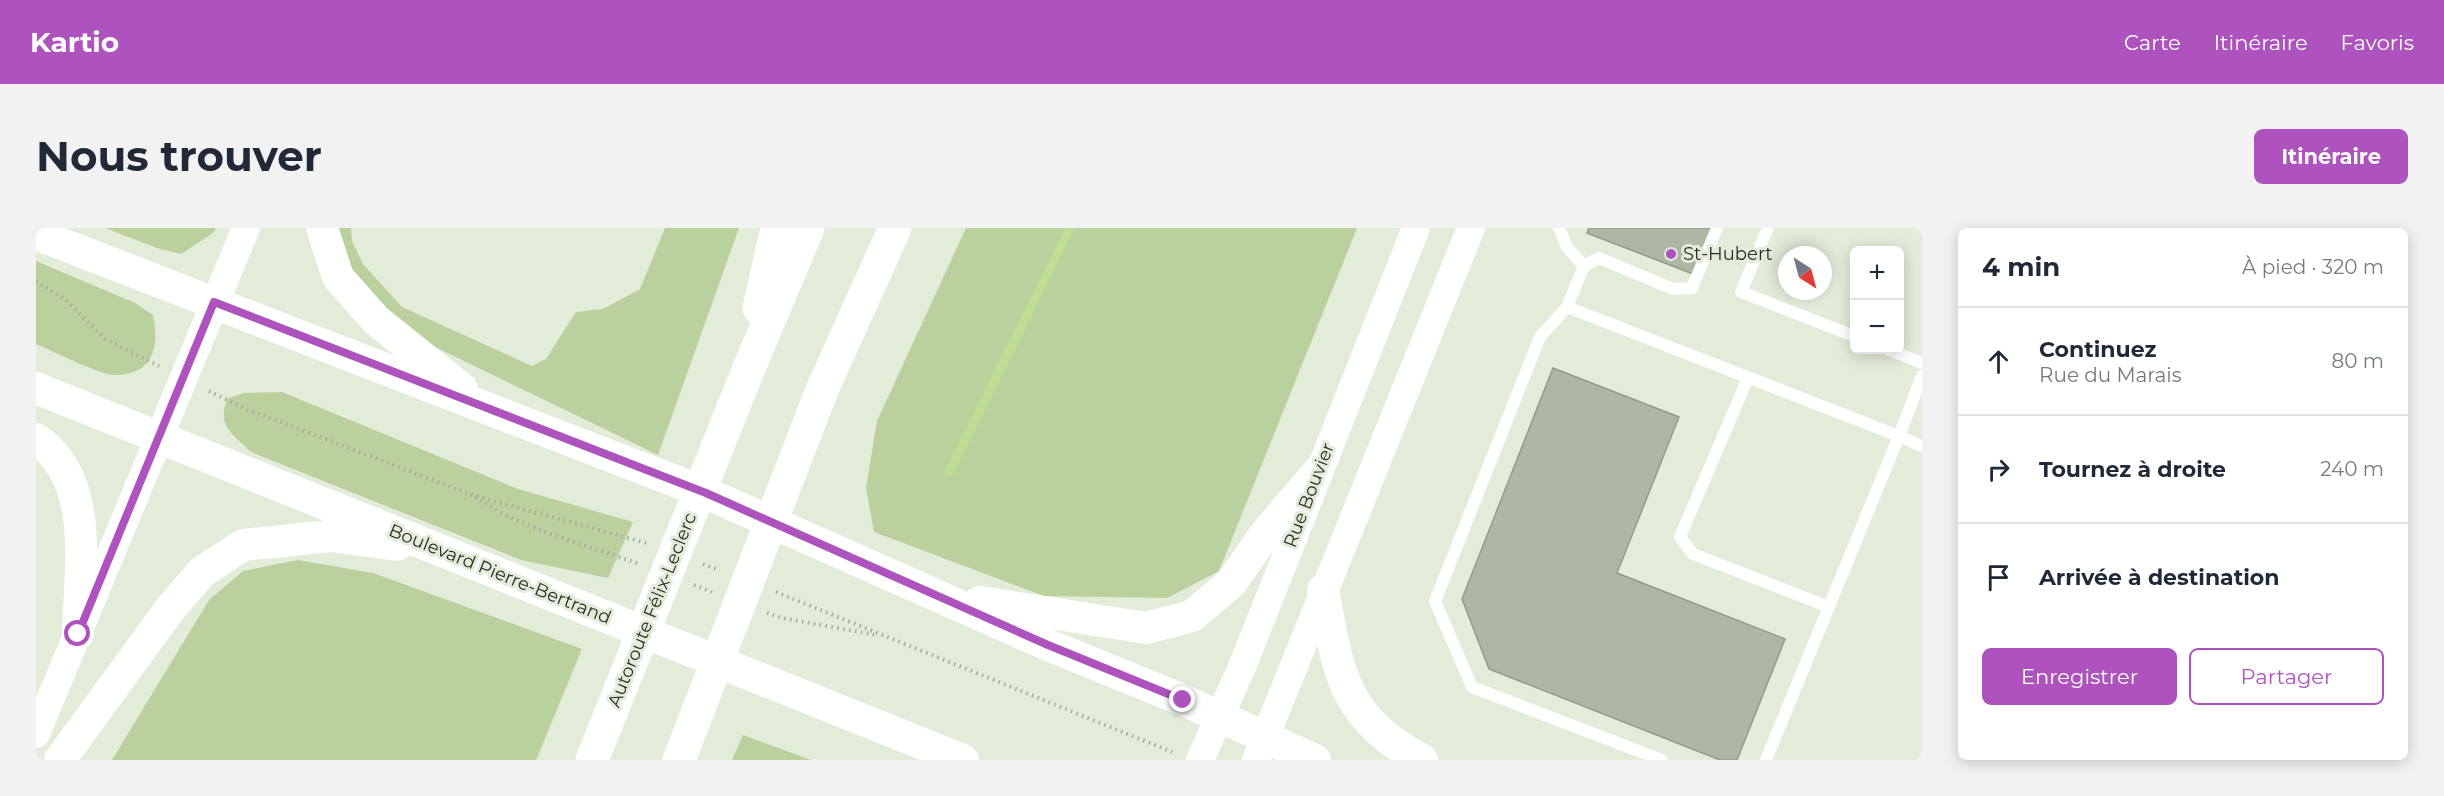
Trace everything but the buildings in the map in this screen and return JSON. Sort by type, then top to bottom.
[{"type":"highway","points":[[741,386],[777,228]]},
{"type":"highway","name":"Autoroute Félix-Leclerc","points":[[594,755],[741,386],[808,228]]},
{"type":"highway","points":[[679,760],[822,390],[894,228]]},
{"type":"main road","points":[[322,228],[338,277],[376,320],[487,408]]},
{"type":"main road","points":[[36,234],[706,493],[938,594],[1048,645],[1221,717],[1260,750],[1315,760]]},
{"type":"main road","name":"Boulevard Pierre-Bertrand","points":[[36,388],[963,760]]},
{"type":"main road","points":[[36,440],[46,446],[69,478],[80,517],[78,634]]},
{"type":"main road","points":[[938,594],[1146,628],[1192,615],[1232,583],[1266,533],[1317,473]]},
{"type":"main road","points":[[60,760],[170,609],[202,572],[243,545],[331,536],[446,552]]},
{"type":"main road","points":[[1323,590],[1338,669],[1353,698],[1379,733],[1422,760]]},
{"type":"main road","points":[[876,725],[919,760]]},
{"type":"street","points":[[36,734],[246,228]]},
{"type":"street","name":"Rue Bouvier","points":[[1187,757],[1221,717],[1416,228]]},
{"type":"street","points":[[1260,750],[1471,228]]},
{"type":"lane","points":[[1559,228],[1567,247],[1584,266]]},
{"type":"lane","points":[[1662,760],[1472,687],[1435,601],[1540,337],[1568,307],[1584,266],[1599,258],[1673,289],[1692,288],[1717,228]]},
{"type":"lane","points":[[1768,228],[1741,292],[1850,334]]},
{"type":"lane","points":[[1568,307],[1922,446]]},
{"type":"lane","points":[[1899,354],[1922,363]]},
{"type":"lane","points":[[1766,760],[1922,376]]},
{"type":"lane","points":[[1748,378],[1680,537],[1693,554],[1828,607]]},
{"type":"path","points":[[36,281],[66,300],[105,339],[150,362]]},
{"type":"path","points":[[226,399],[472,495]]},
{"type":"path","points":[[881,635],[1187,757]]},
{"type":"green space","points":[[105,228],[216,228],[213,233],[181,254],[157,248]]},
{"type":"green space","points":[[328,228],[351,228],[352,241],[363,264],[402,307],[532,366],[546,359],[576,312],[603,309],[640,289],[665,228],[739,228],[658,455],[398,329],[344,277]]},
{"type":"green space","points":[[966,228],[1357,228],[1219,571],[1167,598],[1044,596],[874,532],[866,488],[877,421]]},
{"type":"green space","points":[[36,261],[135,303],[153,315],[154,348],[145,365],[137,371],[126,374],[106,374],[36,344]]},
{"type":"green space","points":[[282,392],[518,489],[633,522],[608,578],[521,560],[251,452],[232,434],[225,423],[224,409],[227,399],[243,393]]},
{"type":"green space","points":[[298,560],[373,573],[582,649],[536,760],[112,760],[209,600],[243,571]]},
{"type":"green space","points":[[743,735],[811,760],[732,760]]},
{"type":"waterway","points":[[949,472],[1070,228]]},
{"type":"place","name":"St-Hubert","points":[[1671,254]]},
{"type":"route","points":[[78,634],[214,302],[706,493],[938,594],[1048,645],[1183,700]]}]
